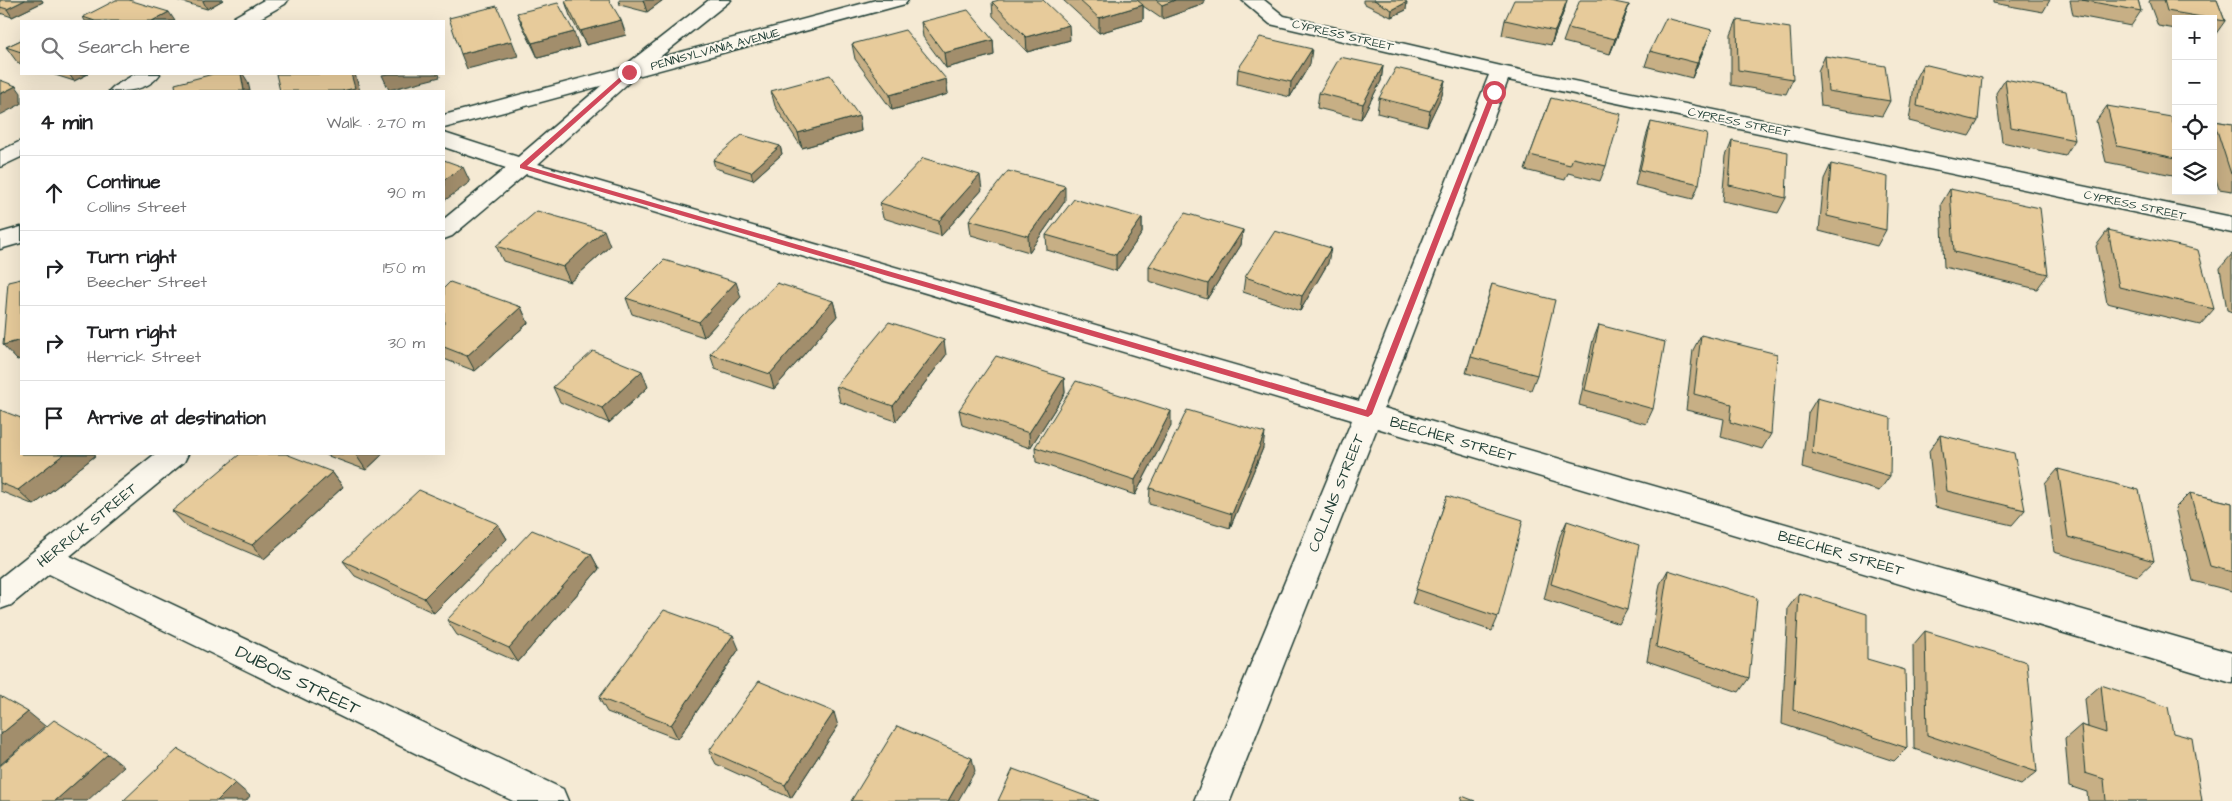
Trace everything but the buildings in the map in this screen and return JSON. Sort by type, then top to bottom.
[{"type":"street","points":[[243,20],[278,0]]},
{"type":"street","points":[[445,230],[522,166],[629,72],[721,0]]},
{"type":"street","name":"PENNSYLVANIA AVENUE","points":[[445,122],[898,0]]},
{"type":"street","name":"CYPRESS STREET","points":[[1252,0],[1277,20],[1502,72],[2232,225]]},
{"type":"street","name":"COLLINS STREET","points":[[1212,801],[1368,414],[1502,72]]},
{"type":"street","points":[[122,90],[148,75]]},
{"type":"street","name":"BEECHER STREET","points":[[445,140],[522,166],[2232,668]]},
{"type":"street","points":[[0,160],[20,149]]},
{"type":"street","points":[[0,241],[20,235]]},
{"type":"street","name":"HERRICK STREET","points":[[0,596],[173,455]]},
{"type":"street","name":"DUBOIS STREET","points":[[47,559],[550,801]]},
{"type":"route","points":[[629,72],[522,166],[1368,414],[1494,92]]}]
